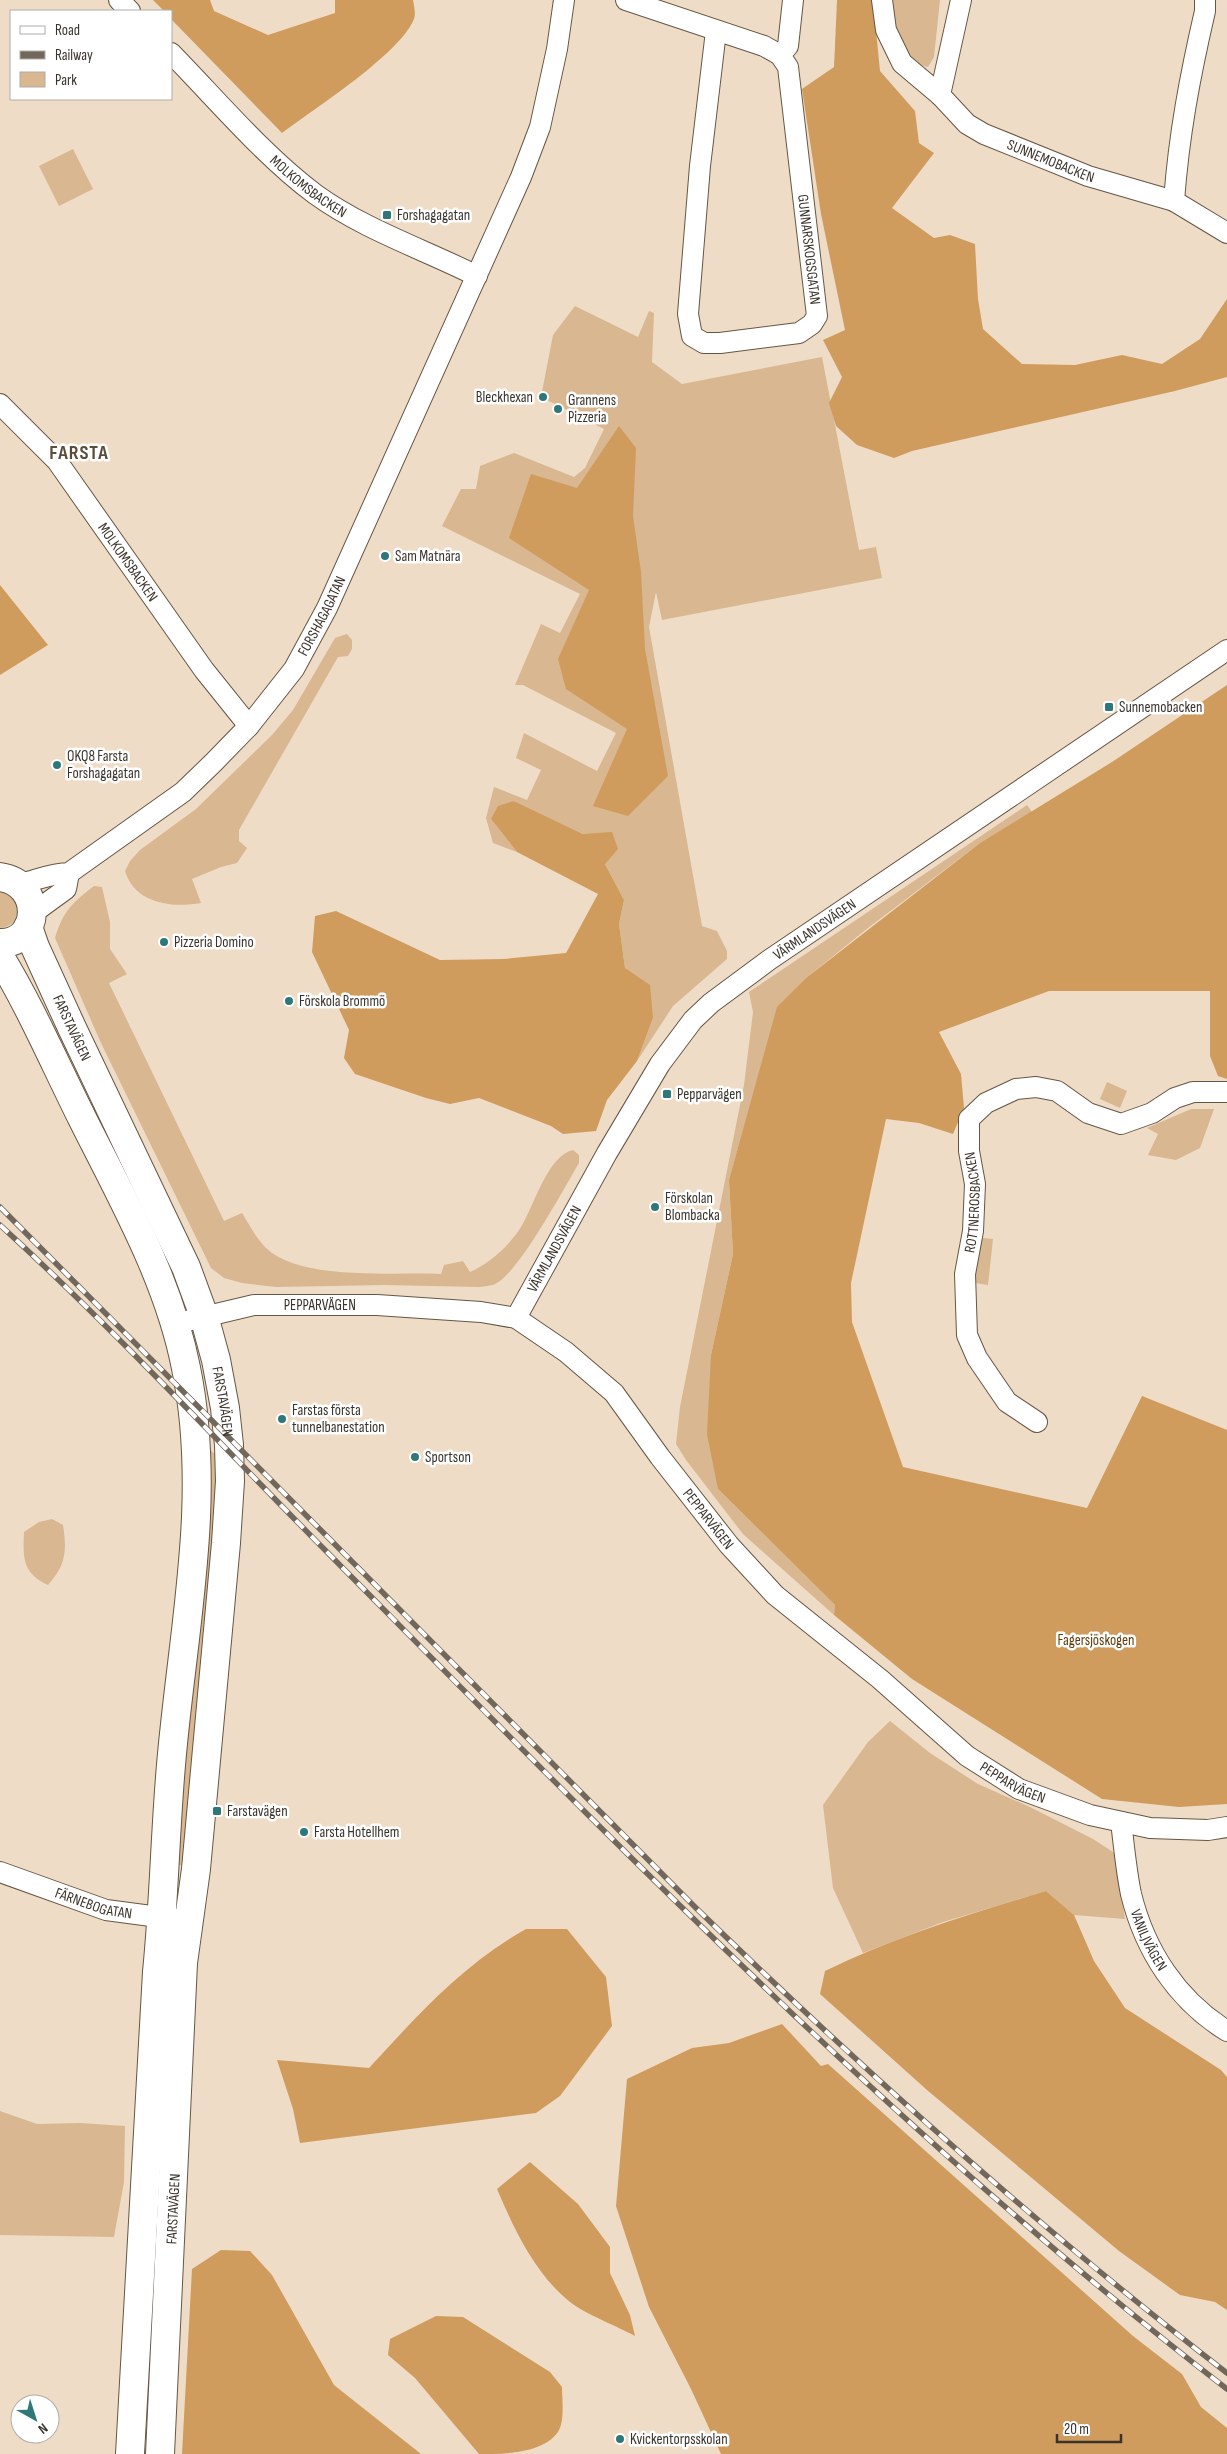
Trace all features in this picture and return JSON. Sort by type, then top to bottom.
[{"type":"street","points":[[119,0],[129,10]]},
{"type":"street","name":"FORSHAGAGATAN","points":[[8,876],[45,878],[55,873],[69,873],[183,792],[248,726],[294,669],[327,608],[477,276],[540,128],[557,49],[564,0]]},
{"type":"street","points":[[626,0],[764,46],[780,55],[788,46],[793,0]]},
{"type":"street","name":"SUNNEMOBACKEN","points":[[882,0],[886,30],[902,63],[940,95],[967,124],[984,134],[1088,176],[1174,201],[1227,232]]},
{"type":"street","points":[[940,95],[961,0]]},
{"type":"street","points":[[1174,201],[1180,134],[1188,86],[1205,10],[1205,0]]},
{"type":"street","name":"GUNNARSKOGSGATAN","points":[[716,31],[700,166],[688,314],[692,336],[704,343],[798,333],[812,324],[817,316],[788,67],[780,55]]},
{"type":"street","name":"MOLKOMSBACKEN","points":[[172,55],[278,161],[315,194],[342,211],[406,244],[477,276]]},
{"type":"street","name":"MOLKOMSBACKEN","points":[[0,404],[57,461],[204,670],[248,726]]},
{"type":"street","name":"VÄRMLANDSVÄGEN","points":[[516,1318],[607,1152],[655,1073],[693,1020],[711,1003],[769,960],[1227,650]]},
{"type":"street","name":"FORSHAGAGATAN","points":[[30,920],[66,888],[69,873]]},
{"type":"street","name":"FARSTAVÄGEN","points":[[8,876],[31,899],[30,920],[35,947],[186,1267],[204,1316],[216,1360],[225,1408],[230,1481],[196,1869],[183,1963],[160,2454]]},
{"type":"street","points":[[0,943],[15,939],[30,920]]},
{"type":"street","name":"FARSTAVÄGEN","points":[[0,957],[126,1206],[159,1282],[174,1324],[186,1368],[198,1450],[198,1500],[171,1765],[153,2031],[130,2454]]},
{"type":"street","name":"ROTTNEROSBACKEN","points":[[1037,1422],[1007,1402],[977,1358],[967,1335],[965,1274],[973,1231],[975,1184],[969,1152],[969,1119],[986,1103],[1016,1089],[1036,1087],[1057,1091],[1088,1113],[1122,1124],[1152,1113],[1175,1098],[1193,1092],[1227,1092]]},
{"type":"street","name":"PEPPARVÄGEN","points":[[174,1324],[239,1307],[263,1305],[377,1305],[481,1312],[516,1318],[566,1352],[614,1393],[660,1457],[723,1537],[775,1595],[880,1679],[967,1756],[1019,1789],[1090,1814],[1150,1828],[1208,1830],[1227,1827]]},
{"type":"street","name":"VANILJVÄGEN","points":[[1121,1822],[1131,1893],[1144,1933],[1164,1971],[1182,1995],[1227,2031]]},
{"type":"street","name":"FÄRNEBOGATAN","points":[[0,1872],[106,1910],[162,1918],[189,1919]]},
{"type":"green space","points":[[153,0],[210,0],[214,11],[268,35],[335,13],[335,0],[413,0],[415,15],[406,33],[375,64],[282,133],[172,20],[172,10],[163,10]]},
{"type":"green space","points":[[837,0],[873,0],[880,71],[915,111],[919,143],[934,153],[892,208],[934,238],[950,235],[975,244],[978,299],[983,329],[1022,364],[1075,365],[1122,355],[1162,364],[1200,339],[1227,299],[1227,377],[1175,391],[912,451],[894,458],[857,445],[836,426],[829,403],[842,377],[823,340],[845,330],[821,214],[802,89],[834,67]]},
{"type":"green space","points":[[892,0],[940,0],[934,57],[928,67],[918,63],[901,43],[894,25]]},
{"type":"green space","points":[[73,149],[93,189],[59,206],[39,166]]},
{"type":"green space","points":[[575,306],[638,337],[649,311],[654,313],[652,362],[682,384],[822,357],[859,550],[876,547],[882,578],[662,620],[656,592],[649,627],[702,926],[717,931],[727,951],[727,959],[673,1006],[637,1061],[653,1018],[625,968],[619,924],[624,900],[605,864],[583,834],[514,801],[491,819],[517,852],[493,843],[486,818],[494,787],[527,800],[541,770],[516,758],[524,733],[597,771],[616,733],[523,685],[515,685],[541,624],[560,633],[580,594],[442,526],[461,489],[476,489],[480,466],[514,453],[574,477],[585,468],[604,429],[541,397],[553,335]]},
{"type":"green space","points":[[619,426],[636,448],[633,516],[641,572],[645,649],[668,776],[628,816],[593,806],[627,729],[566,689],[558,659],[589,590],[509,538],[531,474],[577,488]]},
{"type":"green space","points":[[0,585],[48,645],[0,675]]},
{"type":"green space","points":[[347,634],[352,640],[352,649],[348,656],[338,657],[239,830],[239,841],[247,848],[237,863],[221,867],[192,879],[201,903],[167,904],[146,897],[137,891],[125,871],[130,861],[140,850],[196,809],[272,735],[293,710],[335,638]]},
{"type":"green space","name":"Fagersjöskogen","points":[[1227,685],[1227,1079],[1218,1076],[1210,1056],[1210,991],[1049,991],[939,1032],[961,1074],[964,1108],[953,1134],[919,1123],[886,1119],[851,1283],[852,1322],[903,1467],[1087,1508],[1142,1396],[1227,1430],[1227,1804],[1179,1807],[1102,1799],[912,1679],[834,1615],[835,1605],[718,1489],[707,1434],[711,1355],[733,1254],[729,1180],[777,1007],[806,978],[980,843],[1112,762]]},
{"type":"green space","points":[[514,801],[583,834],[612,832],[618,849],[605,864],[624,900],[619,924],[625,968],[650,985],[653,1018],[637,1061],[607,1100],[596,1131],[563,1134],[551,1126],[479,1098],[450,1104],[426,1098],[355,1074],[344,1058],[349,1030],[312,952],[315,916],[336,911],[440,960],[504,959],[566,953],[598,894],[517,852],[491,819],[498,806]]},
{"type":"green space","points":[[1027,805],[1032,812],[980,843],[868,928],[806,978],[778,1007],[729,1180],[733,1254],[711,1355],[718,1489],[835,1605],[834,1615],[743,1534],[686,1460],[676,1444],[680,1407],[744,1085],[753,1012],[749,992]]},
{"type":"green space","points":[[94,886],[102,887],[110,922],[110,949],[127,974],[109,983],[224,1221],[242,1213],[267,1249],[288,1262],[308,1267],[353,1273],[441,1274],[444,1265],[463,1261],[470,1272],[492,1259],[511,1241],[526,1218],[549,1171],[564,1154],[573,1150],[579,1155],[579,1163],[528,1247],[505,1277],[495,1284],[480,1287],[384,1285],[276,1287],[242,1283],[224,1278],[211,1268],[101,1043],[55,938],[61,921],[69,908]]},
{"type":"green space","points":[[0,892],[8,894],[13,898],[18,910],[13,922],[8,926],[0,928]]},
{"type":"green space","points":[[1107,1082],[1127,1091],[1120,1108],[1100,1099]]},
{"type":"green space","points":[[1191,1109],[1214,1109],[1200,1148],[1176,1160],[1148,1155],[1158,1134],[1147,1128]]},
{"type":"green space","points":[[974,1237],[993,1239],[988,1285],[969,1282]]},
{"type":"green space","points":[[210,1450],[219,1457],[186,1865],[174,1865]]},
{"type":"green space","points":[[52,1519],[63,1525],[65,1550],[62,1564],[48,1585],[39,1580],[29,1570],[24,1557],[24,1532],[39,1522]]},
{"type":"green space","points":[[890,1721],[930,1753],[978,1784],[1030,1807],[1093,1839],[1116,1854],[1125,1919],[1074,1915],[1046,1891],[943,1922],[863,1953],[833,1888],[823,1805],[868,1742]]},
{"type":"green space","points":[[1046,1891],[1074,1915],[1094,1961],[1125,2008],[1221,2070],[1227,2077],[1227,2310],[1215,2302],[1180,2295],[1119,2251],[927,2090],[820,1994],[825,1971],[852,1958],[934,1926]]},
{"type":"green space","points":[[526,1929],[567,1929],[606,1977],[612,2026],[560,2096],[536,2113],[300,2143],[293,2109],[277,2060],[369,2068],[423,2010],[461,1975],[503,1943]]},
{"type":"green space","points":[[782,2024],[821,2066],[828,2064],[1133,2336],[1182,2374],[1201,2407],[1227,2428],[1227,2454],[721,2454],[691,2389],[649,2307],[616,2206],[627,2079],[692,2048],[729,2043]]},
{"type":"green space","points":[[0,2111],[37,2124],[80,2123],[125,2126],[124,2182],[114,2237],[0,2235]]},
{"type":"green space","points":[[530,2162],[578,2204],[610,2247],[610,2273],[630,2315],[635,2336],[570,2302],[546,2278],[527,2250],[497,2189]]},
{"type":"green space","points":[[221,2250],[250,2251],[272,2275],[334,2385],[421,2454],[182,2454],[192,2269]]},
{"type":"green space","points":[[436,2316],[463,2317],[550,2372],[562,2387],[563,2404],[560,2427],[551,2439],[533,2449],[511,2453],[479,2454],[415,2378],[388,2355],[390,2339]]},
{"type":"railway","points":[[0,1207],[696,1908],[824,2030],[1021,2206],[1227,2373]]},
{"type":"railway","points":[[0,1225],[124,1344],[542,1769],[762,1985],[989,2193],[1106,2293],[1227,2389]]},
{"type":"place","name":"Forshagagatan","points":[[387,215]]},
{"type":"place","name":"Bleckhexan","points":[[543,397]]},
{"type":"place","name":"Grannens Pizzeria","points":[[558,409]]},
{"type":"place","name":"Sam Matnära","points":[[385,556]]},
{"type":"place","name":"Sunnemobacken","points":[[1109,707]]},
{"type":"place","name":"OKQ8 Farsta Forshagagatan","points":[[57,765]]},
{"type":"place","name":"Pizzeria Domino","points":[[164,942]]},
{"type":"place","name":"Förskola Brommö","points":[[289,1001]]},
{"type":"place","name":"Pepparvägen","points":[[667,1094]]},
{"type":"place","name":"Förskolan Blombacka","points":[[655,1207]]},
{"type":"place","name":"Farstas första tunnelbanestation","points":[[282,1419]]},
{"type":"place","name":"Sportson","points":[[415,1457]]},
{"type":"place","name":"Farstavägen","points":[[217,1811]]},
{"type":"place","name":"Farsta Hotellhem","points":[[304,1832]]},
{"type":"place","name":"Kvickentorpsskolan","points":[[620,2439]]},
{"type":"district","name":"FARSTA","points":[[79,452]]}]
